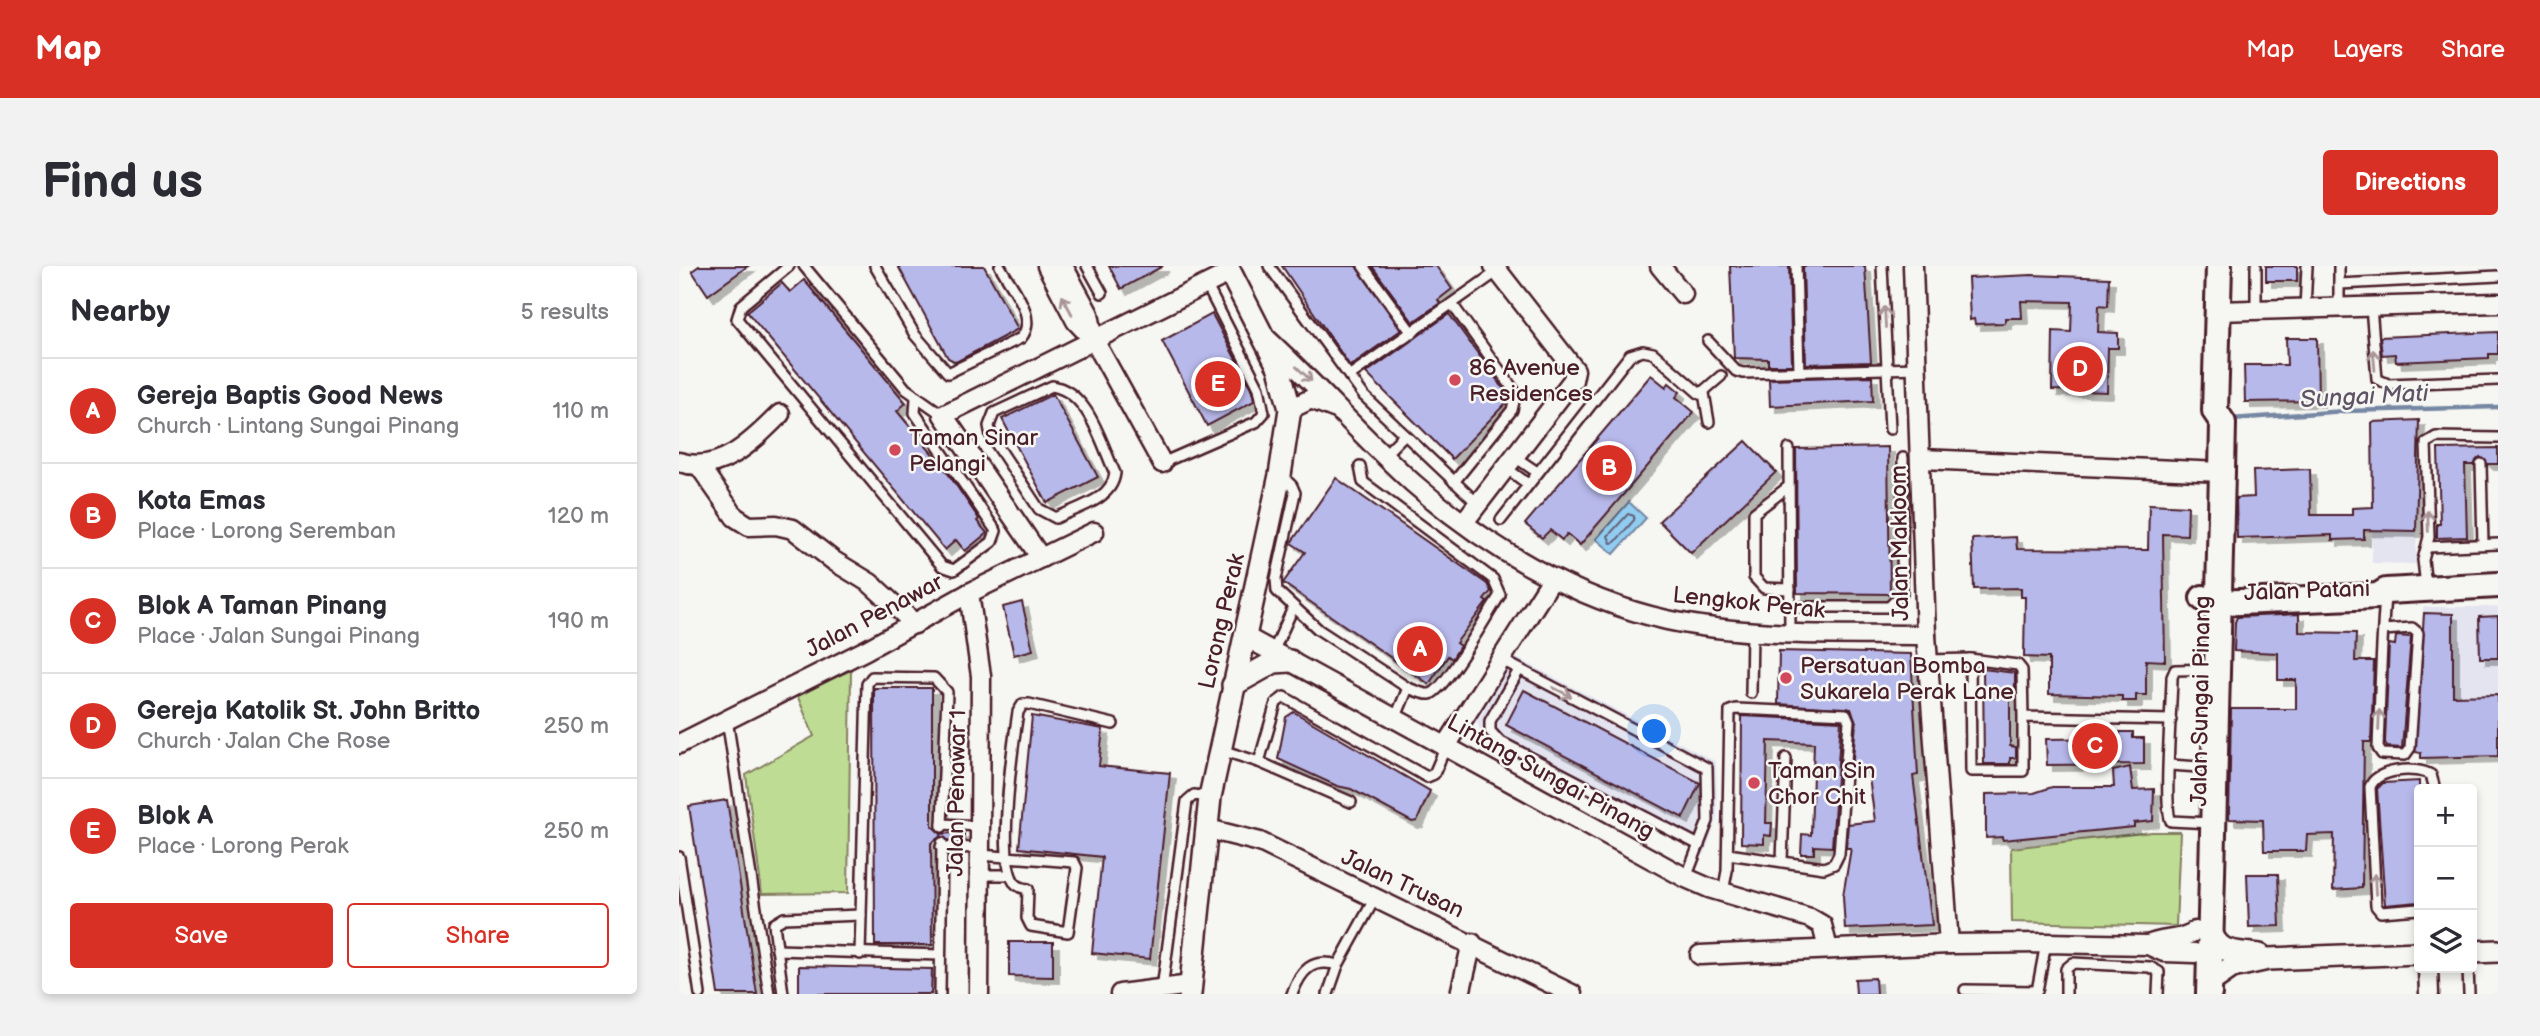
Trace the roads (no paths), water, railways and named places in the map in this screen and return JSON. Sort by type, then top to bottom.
[{"type":"main road","name":"Jalan Sungai Pinang","points":[[2204,990],[2200,937],[2213,598],[2214,471],[2223,423],[2215,411],[2219,266]]},
{"type":"main road","name":"Jalan Patani","points":[[2213,598],[2379,586],[2386,591],[2498,586]]},
{"type":"main road","name":"Jalan Sungai Pinang","points":[[2205,822],[2199,767],[2209,669]]},
{"type":"street","points":[[1047,266],[1076,321],[1094,340],[1162,463]]},
{"type":"street","points":[[1063,266],[1089,314],[1094,340]]},
{"type":"street","points":[[1660,266],[1683,294]]},
{"type":"street","name":"Jalan Makloom","points":[[1913,266],[1922,459],[1926,635],[1949,944]]},
{"type":"street","points":[[1041,558],[943,415],[1206,284],[1226,268]]},
{"type":"street","name":"Lorong Perak","points":[[1190,990],[1210,797],[1280,475],[1290,409],[1279,368],[1266,338],[1226,268]]},
{"type":"street","points":[[1464,522],[1573,380],[1575,370],[1496,269]]},
{"type":"street","points":[[2218,311],[2498,303]]},
{"type":"street","name":"Lengkok Perak","points":[[1266,338],[1415,484],[1464,522],[1552,579],[1608,603],[1667,620],[1790,634],[1926,635]]},
{"type":"street","name":"Lengkok Perak","points":[[1290,409],[1311,399],[1321,400],[1341,411]]},
{"type":"street","points":[[685,465],[729,457],[751,443],[780,415]]},
{"type":"street","points":[[1922,459],[2214,471]]},
{"type":"street","points":[[685,465],[735,517],[749,526],[776,525],[793,529],[834,561],[870,583],[915,624]]},
{"type":"street","name":"Jalan Penawar","points":[[679,744],[1094,531]]},
{"type":"street","points":[[1446,746],[1552,579]]},
{"type":"street","name":"Jalan Penawar 1","points":[[969,593],[981,676],[979,994]]},
{"type":"street","name":"Lintang Sungai Pinang","points":[[1244,636],[1686,878],[1810,918],[1822,925],[1828,949]]},
{"type":"street","points":[[1233,685],[1282,656]]},
{"type":"street","name":"Jalan Trusan","points":[[1208,829],[1260,842],[1572,994]]},
{"type":"street","points":[[1700,955],[1949,944],[2046,943],[2148,945],[2164,952],[2200,937],[2213,941],[2223,951],[2263,955],[2269,959]]},
{"type":"street","points":[[1459,994],[1472,943]]},
{"type":"street","points":[[2477,951],[2498,951]]},
{"type":"street","points":[[2204,990],[2232,967],[2269,959],[2414,953]]},
{"type":"street","points":[[2428,973],[2428,994]]},
{"type":"street","points":[[1119,994],[1162,989],[1190,990]]},
{"type":"lane","points":[[789,266],[741,306],[737,314],[739,323],[942,566],[954,570],[992,542],[996,531],[915,412],[916,398]]},
{"type":"lane","points":[[804,266],[916,398],[943,415]]},
{"type":"lane","points":[[875,266],[915,335],[948,373],[1021,338],[1028,330],[1029,318],[1000,266]]},
{"type":"lane","points":[[1087,266],[1102,293]]},
{"type":"lane","points":[[1269,266],[1349,376],[1403,436],[1478,504]]},
{"type":"lane","points":[[1363,266],[1412,333]]},
{"type":"lane","points":[[1796,266],[1800,370]]},
{"type":"lane","points":[[1882,266],[1890,429]]},
{"type":"lane","points":[[2256,266],[2256,311]]},
{"type":"lane","points":[[2305,309],[2307,266]]},
{"type":"lane","points":[[2339,266],[2339,308]]},
{"type":"lane","points":[[1349,376],[1452,304],[1496,269]]},
{"type":"lane","points":[[2339,284],[2498,276]]},
{"type":"lane","points":[[1162,463],[1256,422],[1264,413],[1259,388],[1206,284]]},
{"type":"lane","points":[[1452,304],[1516,393],[1512,410],[1454,482]]},
{"type":"lane","points":[[2371,307],[2377,379],[2388,384],[2498,380]]},
{"type":"lane","points":[[1708,341],[1735,371],[1918,368]]},
{"type":"lane","points":[[1501,520],[1630,355],[1636,352],[1653,354],[1694,391],[1704,393]]},
{"type":"lane","points":[[1704,393],[1721,376]]},
{"type":"lane","points":[[1016,379],[1024,398]]},
{"type":"lane","points":[[1052,386],[1066,388],[1076,395],[1115,473],[1114,485],[1108,493],[1056,518],[1039,509],[991,436],[989,426],[995,413],[1024,398],[1052,386]]},
{"type":"lane","points":[[1704,393],[1709,422]]},
{"type":"lane","points":[[1384,455],[1403,436]]},
{"type":"lane","points":[[2426,589],[2423,560],[2427,547],[2426,443],[2436,437],[2498,438]]},
{"type":"lane","points":[[2480,438],[2480,449]]},
{"type":"lane","points":[[1789,449],[1790,634]]},
{"type":"lane","points":[[1791,607],[1889,607],[1902,594],[1903,458]]},
{"type":"lane","points":[[1511,462],[1537,472]]},
{"type":"lane","points":[[1511,462],[1528,484]]},
{"type":"lane","points":[[2481,464],[2483,544]]},
{"type":"lane","points":[[1280,475],[1292,486],[1294,493],[1275,586],[1293,608],[1319,630],[1408,688],[1427,694],[1434,692],[1458,664],[1500,595],[1499,588],[1493,579],[1363,482],[1360,466]]},
{"type":"lane","points":[[1788,487],[1754,513],[1753,577],[1764,588],[1790,589]]},
{"type":"lane","points":[[2427,547],[2498,544]]},
{"type":"lane","points":[[2383,630],[2412,628],[2418,633],[2410,748],[2405,755],[2382,754],[2378,748],[2383,630],[2386,591]]},
{"type":"lane","points":[[1282,656],[1293,608]]},
{"type":"lane","points":[[1751,693],[1752,631]]},
{"type":"lane","points":[[1928,660],[1970,659],[2018,665],[2022,670],[2023,771],[1971,771],[1970,659]]},
{"type":"lane","points":[[1502,660],[1707,768],[1708,821],[1686,878]]},
{"type":"lane","points":[[2205,822],[2174,822],[2169,819],[2169,765],[2175,670],[2209,669]]},
{"type":"lane","points":[[1519,670],[1490,721],[1490,731],[1499,741],[1699,845]]},
{"type":"lane","points":[[860,954],[867,684],[872,677],[934,678],[947,692],[942,825],[980,826]]},
{"type":"lane","points":[[1395,719],[1408,688]]},
{"type":"lane","points":[[1259,762],[1276,703],[1284,697],[1427,777],[1434,774],[1446,746]]},
{"type":"lane","points":[[940,994],[941,845],[980,852],[1009,855],[1071,861],[1076,864],[1068,932],[1031,926],[1027,918],[1028,890],[1016,885],[1010,875],[1009,855],[1008,783],[1019,707],[1029,704],[1113,724]]},
{"type":"lane","points":[[1723,892],[1728,854],[1730,711],[1737,709],[1843,713],[1849,721],[1838,859],[1824,868],[1728,854]]},
{"type":"lane","points":[[2023,717],[2171,720]]},
{"type":"lane","points":[[727,718],[769,994]]},
{"type":"lane","points":[[1219,749],[1259,762],[1351,802]]},
{"type":"lane","points":[[1782,860],[1786,758]]},
{"type":"lane","points":[[2169,765],[2199,767]]},
{"type":"lane","points":[[2414,909],[2381,912],[2376,906],[2370,786],[2380,774],[2423,771],[2431,775],[2434,784]]},
{"type":"lane","points":[[1162,989],[1187,801],[1194,795],[1210,797]]},
{"type":"lane","points":[[679,857],[700,994]]},
{"type":"lane","points":[[979,874],[1010,875]]},
{"type":"lane","points":[[1328,994],[1338,965],[1375,898]]},
{"type":"lane","points":[[783,994],[774,924],[778,920],[861,915]]},
{"type":"lane","points":[[1965,990],[2037,992],[2046,943]]},
{"type":"lane","points":[[2110,945],[2110,966]]},
{"type":"lane","points":[[777,950],[940,955]]},
{"type":"lane","points":[[1291,994],[1312,965],[1322,961],[1338,965]]},
{"type":"lane","points":[[2066,994],[2068,965],[2155,968],[2159,972],[2158,994]]},
{"type":"lane","points":[[2468,973],[2469,994]]},
{"type":"water","points":[[1629,502],[1646,518],[1614,554],[1596,539]]},
{"type":"waterway","name":"Sungai Mati","points":[[2231,419],[2345,411],[2498,407]]},
{"type":"place","name":"Gereja Katolik St. John Britto","points":[[2080,369]]},
{"type":"place","name":"86 Avenue Residences","points":[[1455,380]]},
{"type":"place","name":"Blok A","points":[[1218,384]]},
{"type":"place","name":"Taman Sinar Pelangi","points":[[895,450]]},
{"type":"place","name":"Kota Emas","points":[[1609,468]]},
{"type":"place","name":"Gereja Baptis Good News","points":[[1420,649]]},
{"type":"place","name":"Persatuan Bomba Sukarela Perak Lane","points":[[1786,678]]},
{"type":"place","name":"Blok A Taman Pinang","points":[[2095,746]]},
{"type":"place","name":"Taman Sin Chor Chit","points":[[1754,783]]}]
